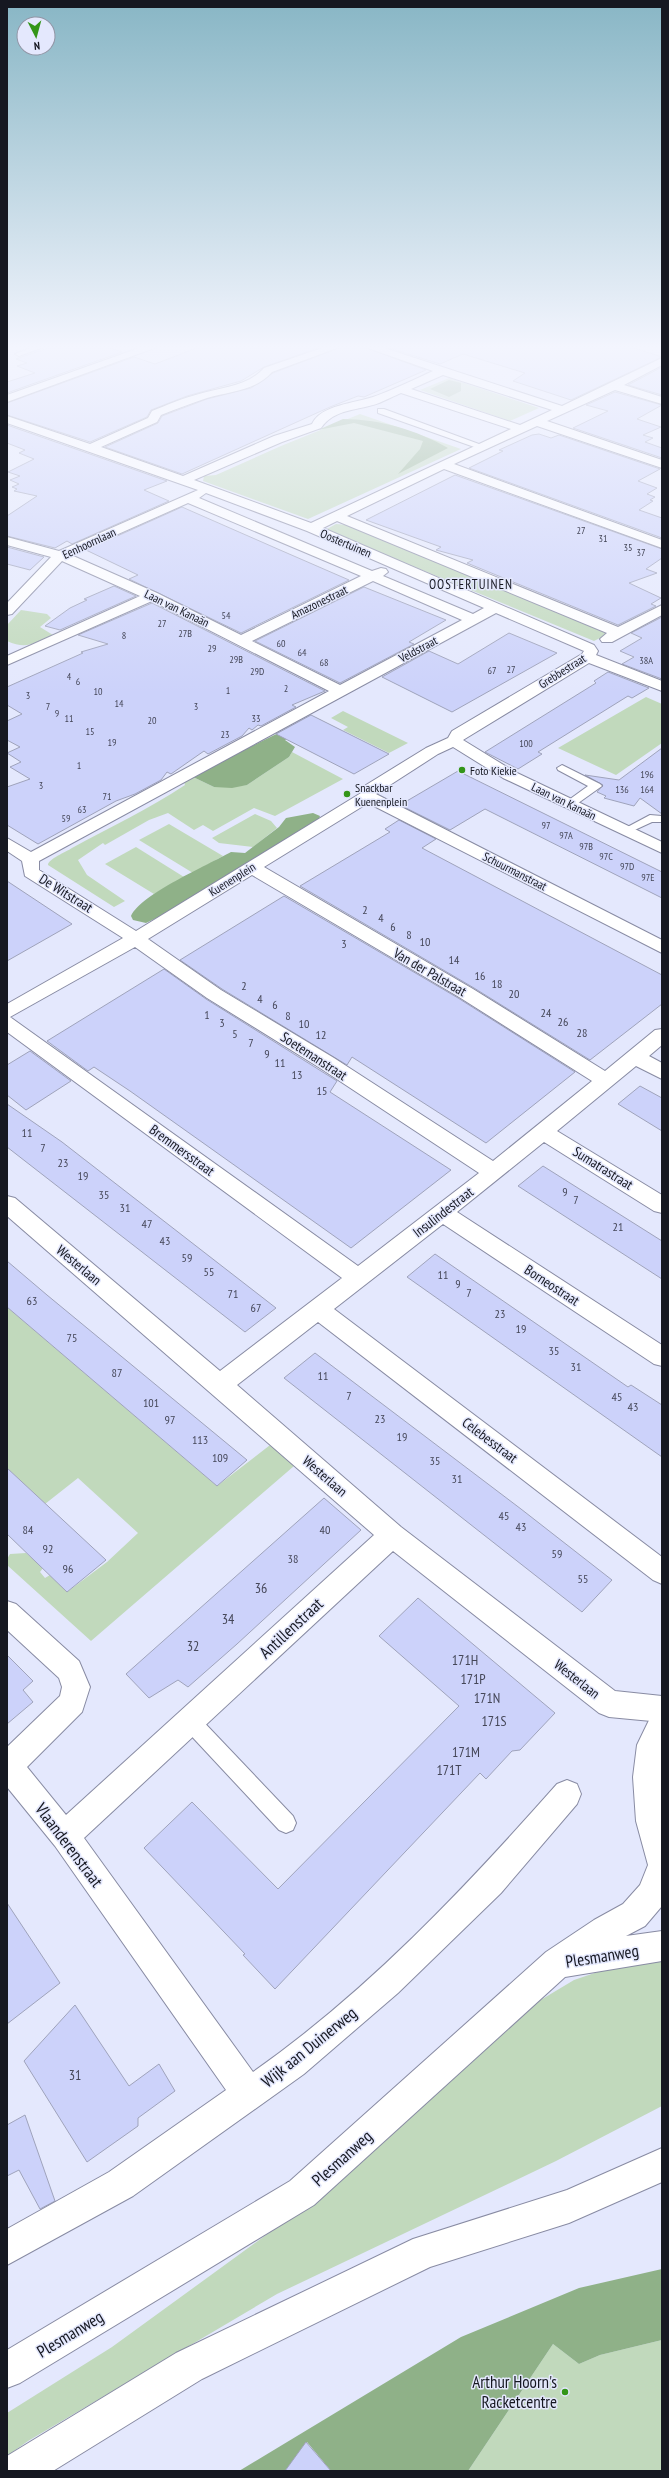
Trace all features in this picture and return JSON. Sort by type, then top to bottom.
[{"type":"street","name":"Oostertuinen","points":[[135,463],[312,528],[496,607],[662,686]]},
{"type":"street","points":[[183,480],[223,463]]},
{"type":"street","points":[[312,528],[449,463]]},
{"type":"street","points":[[444,465],[662,544]]},
{"type":"street","name":"Eenhoornlaan","points":[[7,611],[60,555],[209,489]]},
{"type":"street","name":"Oostertuinen","points":[[188,498],[473,619]]},
{"type":"street","name":"Oostertuinen","points":[[337,516],[619,633]]},
{"type":"street","name":"Laan van Kanaän","points":[[7,541],[60,555],[152,596],[242,640],[340,691]]},
{"type":"street","name":"Amazonestraat","points":[[242,640],[396,564]]},
{"type":"street","points":[[9,658],[152,596]]},
{"type":"street","name":"Veldstraat","points":[[340,691],[496,607]]},
{"type":"street","name":"Grebbestraat","points":[[456,738],[619,633],[662,609]]},
{"type":"street","points":[[30,859],[340,691]]},
{"type":"street","name":"Laan van Kanaän","points":[[456,738],[509,775],[662,848]]},
{"type":"street","name":"Kuenenplein","points":[[7,1012],[135,939],[367,796],[372,788],[456,738]]},
{"type":"street","name":"Schuurmanstraat","points":[[367,796],[662,947]]},
{"type":"street","name":"De Witstraat","points":[[7,843],[30,859],[31,872],[103,916],[135,939]]},
{"type":"street","name":"Van der Palstraat","points":[[251,867],[466,993],[606,1081]]},
{"type":"street","name":"Soetemanstraat","points":[[135,939],[214,994],[327,1063],[493,1172]]},
{"type":"street","name":"Bremmersstraat","points":[[7,1023],[358,1278]]},
{"type":"street","name":"Insulindestraat","points":[[220,1385],[442,1213],[662,1035]]},
{"type":"street","points":[[635,1057],[662,1072]]},
{"type":"street","name":"Sumatrastraat","points":[[543,1132],[662,1205]]},
{"type":"street","name":"Westerlaan","points":[[7,1204],[392,1534],[609,1704],[662,1709]]},
{"type":"street","name":"Borneostraat","points":[[442,1213],[662,1357]]},
{"type":"street","name":"Celebesstraat","points":[[318,1308],[662,1572]]},
{"type":"street","name":"Antillenstraat","points":[[65,1836],[392,1534]]},
{"type":"street","name":"Vlaanderenstraat","points":[[7,1613],[69,1670],[76,1687],[72,1704],[7,1766],[65,1836],[249,2094]]},
{"type":"street","points":[[662,1723],[651,1747],[646,1795],[656,1846],[662,1863]]},
{"type":"street","name":"Wijk aan Duinerweg","points":[[7,2248],[122,2184],[293,2063],[387,1982],[490,1882],[568,1794]]},
{"type":"street","points":[[557,1963],[605,1931],[634,1915],[652,1896],[662,1867]]},
{"type":"street","name":"Plesmanweg","points":[[7,2370],[302,2194],[557,1963],[662,1946]]},
{"type":"street","points":[[18,2471],[188,2366],[425,2251],[569,2206],[662,2165]]},
{"type":"lane","points":[[562,768],[596,786],[570,804]]},
{"type":"lane","points":[[626,831],[650,818],[662,818]]},
{"type":"lane","points":[[190,1721],[286,1823]]},
{"type":"green space","points":[[244,463],[431,463],[308,519],[203,481],[204,476],[216,475]]},
{"type":"green space","points":[[408,463],[420,463],[398,474]]},
{"type":"green space","points":[[336,524],[347,525],[608,634],[594,641],[325,530]]},
{"type":"green space","points":[[21,610],[47,614],[51,618],[40,627],[53,635],[35,643],[25,645],[14,644],[7,641],[7,625]]},
{"type":"green space","points":[[646,697],[662,704],[662,743],[616,775],[558,748]]},
{"type":"green space","points":[[343,711],[408,743],[389,753],[343,730],[348,727],[331,718]]},
{"type":"green space","points":[[311,717],[321,720],[285,740],[295,747],[289,757],[247,785],[232,788],[214,787],[191,776]]},
{"type":"green space","points":[[292,752],[343,779],[275,816],[254,808],[213,831],[203,825],[194,830],[168,813],[149,820],[105,845],[103,843],[78,860],[87,875],[125,901],[114,907],[48,865],[51,860],[171,794],[185,785],[184,782],[191,776],[214,787],[247,785],[289,757]]},
{"type":"green space","points":[[313,813],[320,816],[318,821],[169,912],[146,923],[133,920],[131,916],[137,907],[176,881],[231,852],[245,853],[279,827],[286,818]]},
{"type":"green space","points":[[255,814],[271,821],[277,828],[253,847],[219,843],[212,838]]},
{"type":"green space","points":[[169,824],[223,856],[193,873],[139,840]]},
{"type":"green space","points":[[136,847],[184,877],[154,894],[105,864]]},
{"type":"green space","points":[[7,1307],[217,1486],[274,1442],[301,1460],[91,1641],[7,1565],[7,1559],[10,1554],[26,1553],[43,1568],[40,1572],[45,1578],[50,1575],[67,1592],[107,1562],[138,1533],[78,1478],[45,1504],[7,1468]]},
{"type":"green space","points":[[662,1956],[662,2106],[556,2161],[277,2294],[28,2441],[7,2456],[7,2413],[112,2347],[339,2182],[534,2004],[574,1980],[624,1963]]},
{"type":"green space","points":[[662,2269],[662,2340],[600,2355],[579,2364],[553,2344],[468,2471],[331,2471],[307,2442],[285,2471],[239,2471],[461,2337],[579,2288]]},
{"type":"green space","name":"Arthur Hoorn's Racketcentre","points":[[662,2340],[662,2471],[468,2471],[553,2344],[579,2364],[600,2355]]},
{"type":"building","points":[[27,463],[115,463],[167,481],[144,490],[169,501],[72,544],[67,541],[55,548],[7,536],[7,516],[37,496],[14,491],[17,489],[12,487],[19,484],[10,480],[20,476],[8,472]]},
{"type":"building","points":[[150,463],[207,463],[182,474]]},
{"type":"building","points":[[480,463],[641,463],[660,469],[638,481],[657,488],[647,494],[655,497],[650,500],[653,501],[639,510],[662,518],[662,538],[469,468]]},
{"type":"building","points":[[455,475],[662,549],[662,558],[646,569],[657,573],[629,583],[661,598],[651,604],[656,606],[618,625],[467,563],[473,560],[436,550],[441,547],[366,520]]},
{"type":"building","points":[[182,507],[349,580],[241,633],[129,579],[138,575],[86,550]]},
{"type":"building","points":[[7,547],[44,557],[30,570],[7,564]]},
{"type":"building","points":[[114,586],[136,596],[60,630],[45,626],[70,608],[87,600],[84,599]]},
{"type":"building","points":[[364,587],[446,620],[409,642],[414,644],[340,683],[255,641]]},
{"type":"building","points":[[152,603],[325,691],[292,705],[296,707],[261,726],[258,725],[252,730],[249,728],[242,736],[208,754],[204,751],[171,774],[167,772],[161,780],[135,794],[116,801],[38,844],[7,825],[7,787],[30,779],[10,767],[21,762],[7,753],[20,747],[7,740],[7,721],[22,714],[7,705],[7,687],[83,653],[81,652],[108,644],[78,635]]},
{"type":"building","points":[[662,617],[662,679],[622,664],[634,657],[620,651],[642,638],[631,633]]},
{"type":"building","points":[[509,633],[557,653],[452,712],[382,677],[429,651],[458,664]]},
{"type":"building","points":[[608,672],[649,688],[632,698],[628,696],[538,752],[542,754],[518,769],[485,752],[596,683],[594,681]]},
{"type":"building","points":[[311,715],[389,754],[354,774],[276,734]]},
{"type":"building","points":[[662,748],[662,814],[640,798],[634,806],[604,798],[606,796],[597,792],[603,785],[585,775],[619,780]]},
{"type":"building","points":[[458,771],[662,872],[662,898],[485,809],[450,830],[400,805]]},
{"type":"building","points":[[399,820],[436,839],[422,848],[662,975],[662,1004],[590,1060],[474,988],[300,886],[390,832],[385,829]]},
{"type":"building","points":[[7,881],[72,924],[7,961]]},
{"type":"building","points":[[284,896],[458,998],[575,1072],[486,1143],[352,1057],[347,1065],[222,989],[180,960]]},
{"type":"building","points":[[164,969],[206,999],[337,1081],[330,1092],[451,1170],[351,1248],[130,1091],[94,1067],[88,1071],[47,1041]]},
{"type":"building","points":[[30,1051],[71,1081],[26,1110],[7,1095],[7,1065]]},
{"type":"building","points":[[640,1086],[662,1098],[662,1131],[618,1104]]},
{"type":"building","points":[[7,1104],[62,1142],[276,1308],[245,1332],[7,1147]]},
{"type":"building","points":[[543,1166],[662,1241],[662,1279],[518,1186]]},
{"type":"building","points":[[435,1254],[628,1387],[631,1385],[662,1405],[662,1457],[407,1277]]},
{"type":"building","points":[[7,1261],[247,1460],[217,1486],[7,1307]]},
{"type":"building","points":[[315,1353],[612,1580],[582,1612],[284,1378]]},
{"type":"building","points":[[7,1468],[106,1560],[67,1592],[7,1534]]},
{"type":"building","points":[[324,1498],[361,1530],[188,1687],[178,1680],[149,1698],[126,1674]]},
{"type":"building","points":[[418,1598],[555,1713],[520,1750],[512,1751],[486,1779],[480,1773],[275,1989],[243,1955],[245,1954],[144,1848],[192,1802],[278,1889],[459,1706],[379,1636]]},
{"type":"building","points":[[7,1655],[33,1681],[23,1690],[33,1702],[7,1724]]},
{"type":"building","points":[[7,1903],[60,1983],[7,2024]]},
{"type":"building","points":[[75,2005],[129,2086],[159,2064],[175,2091],[138,2118],[138,2126],[87,2162],[24,2061]]},
{"type":"building","points":[[25,2115],[55,2201],[40,2209],[19,2170],[7,2176],[7,2125]]},
{"type":"building","points":[[306,2442],[331,2471],[285,2471]]},
{"type":"place","name":"Foto Kiekie","points":[[462,770]]},
{"type":"place","name":"Snackbar Kuenenplein","points":[[347,794]]},
{"type":"place","name":"Arthur Hoorn's Racketcentre","points":[[565,2392]]},
{"type":"district","name":"OOSTERTUINEN","points":[[471,584]]}]
